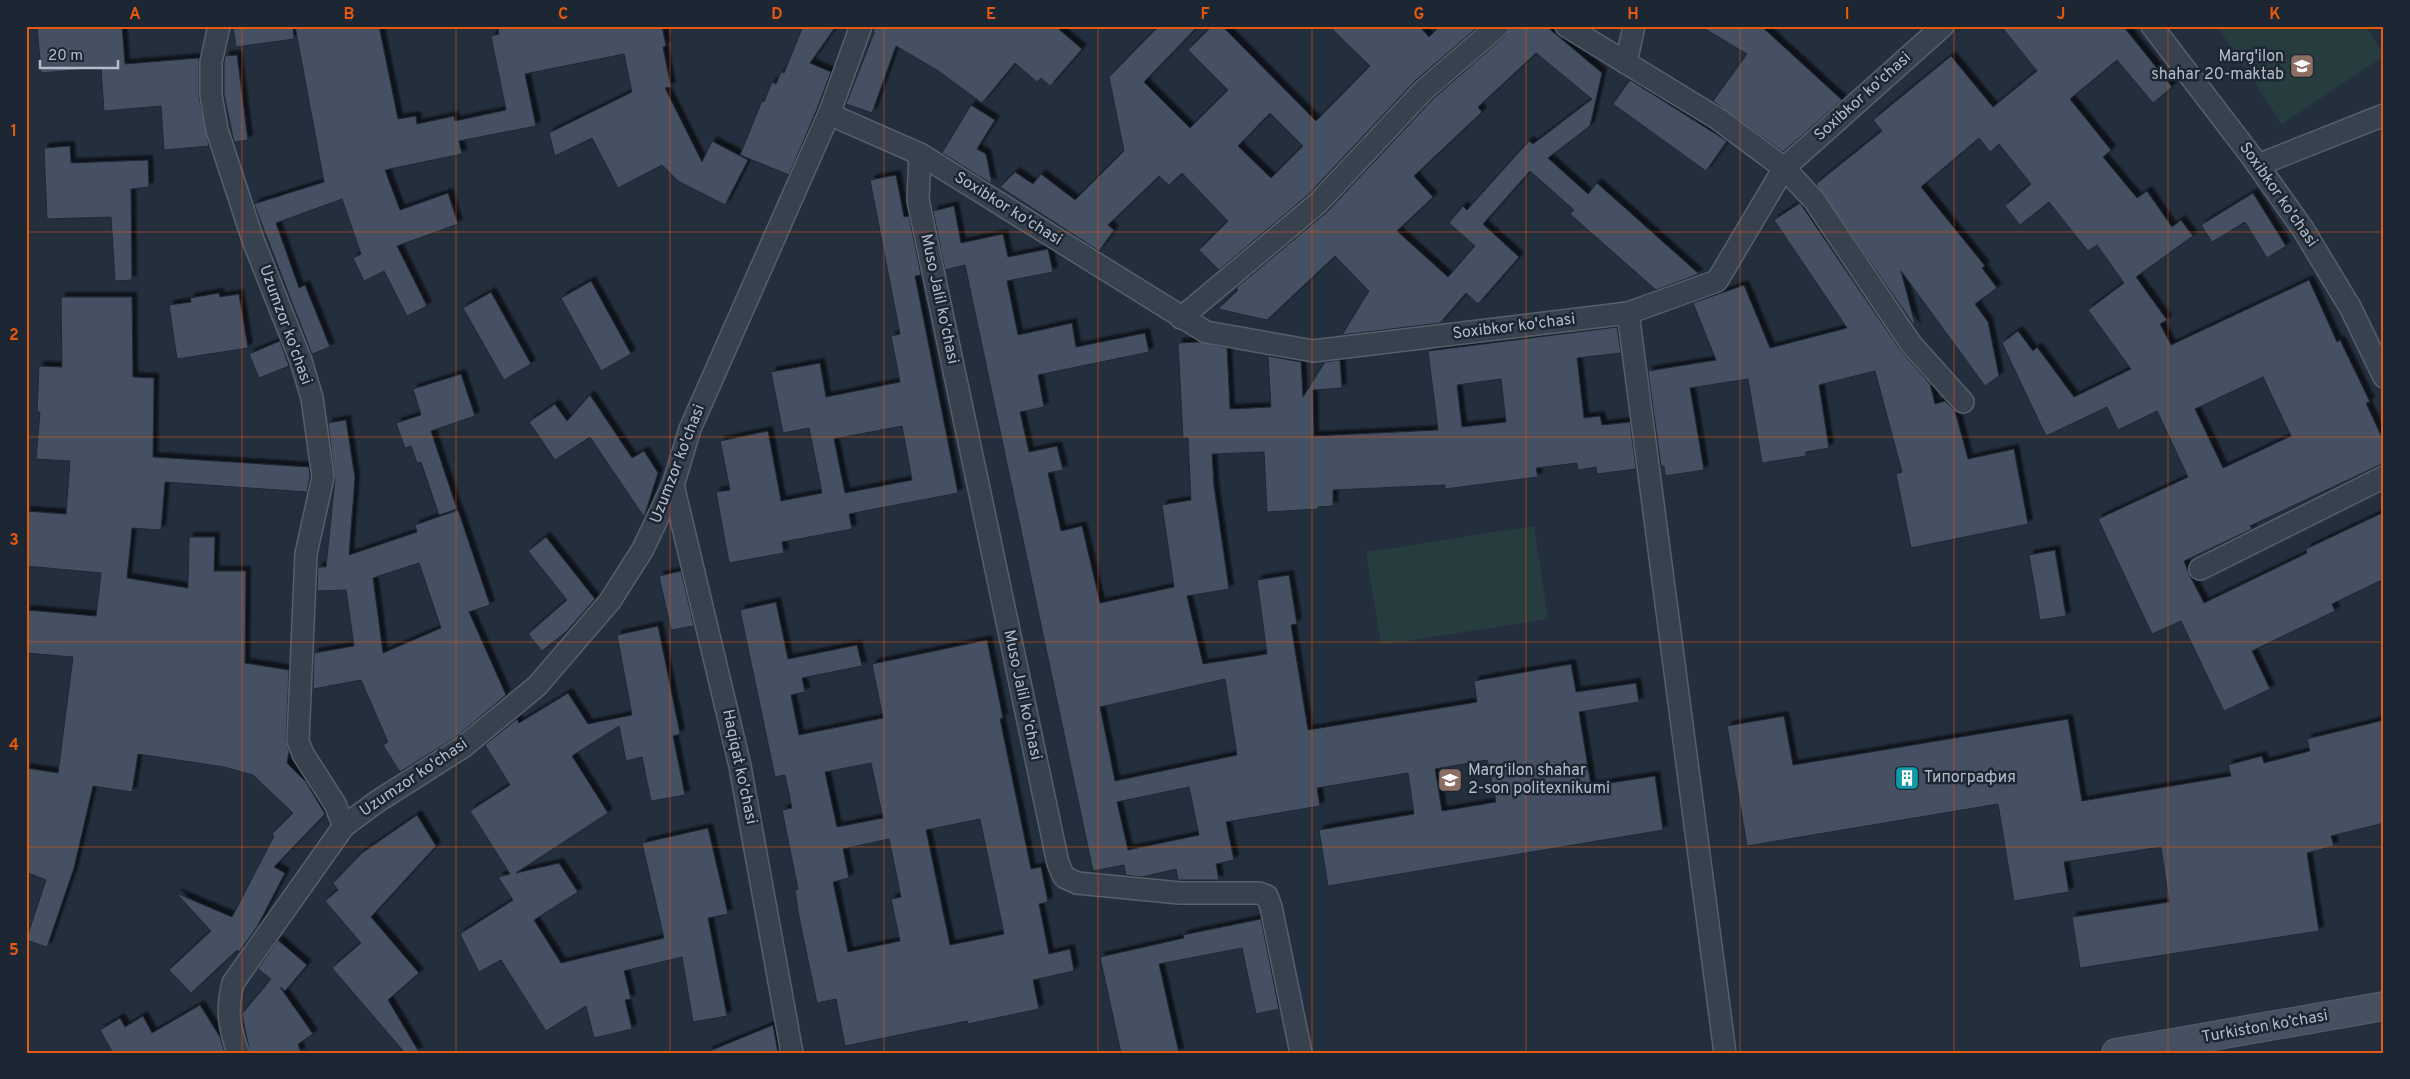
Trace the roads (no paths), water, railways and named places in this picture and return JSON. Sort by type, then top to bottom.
[{"type":"main road","name":"Turkiston ko’chasi","points":[[2116,1053],[2384,1006]]},
{"type":"street","name":"Uzumzor ko'chasi","points":[[219,26],[211,62],[211,95],[217,130],[253,240],[301,361],[313,406],[323,477],[306,554],[298,741],[303,754],[335,804],[344,826]]},
{"type":"street","name":"Uzumzor ko'chasi","points":[[238,1053],[229,1026],[228,1003],[233,983],[344,826],[378,801],[463,747],[537,686],[610,601],[643,549],[673,485],[690,428],[829,114],[861,26]]},
{"type":"street","points":[[1181,318],[1318,203],[1424,90],[1498,26]]},
{"type":"street","points":[[1566,26],[1718,119],[1784,168],[1814,200],[1910,344],[1963,402]]},
{"type":"street","points":[[1626,63],[1634,26]]},
{"type":"street","name":"Soxibkor ko'chasi","points":[[829,114],[920,154],[1206,332],[1313,351],[1628,312],[1717,281],[1784,168],[1943,26]]},
{"type":"street","name":"Soxibkor ko'chasi","points":[[2152,26],[2304,228],[2350,307],[2384,377]]},
{"type":"street","points":[[2258,165],[2384,115]]},
{"type":"street","name":"Muso Jalil ko'chasi","points":[[920,154],[918,200],[1058,864],[1064,877],[1078,884],[1180,893],[1259,893],[1266,896],[1271,907],[1300,1053]]},
{"type":"street","points":[[1628,312],[1725,1053]]},
{"type":"street","points":[[2200,569],[2384,477]]},
{"type":"street","name":"Haqiqat ko'chasi","points":[[673,485],[740,766],[792,1053]]},
{"type":"place","name":"Marg'ilon shahar 20-maktab","points":[[2302,66]]},
{"type":"place","name":"Типография","points":[[1907,778]]},
{"type":"place","name":"Margʻilon shahar 2-son politexnikumi","points":[[1450,780]]}]
